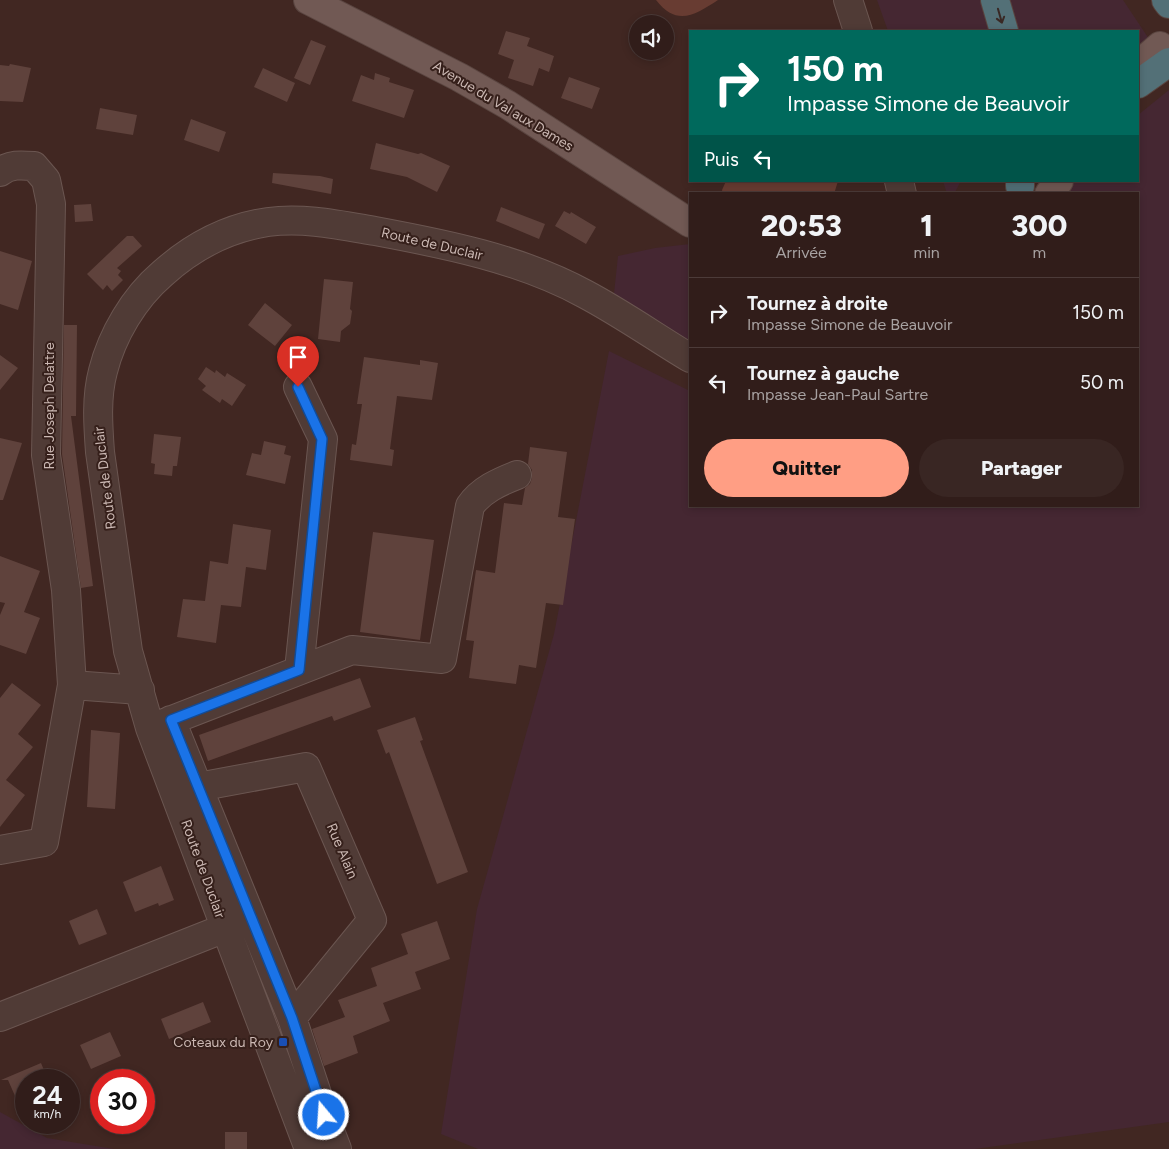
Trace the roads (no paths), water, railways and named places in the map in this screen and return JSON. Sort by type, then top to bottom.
[{"type":"highway","points":[[995,0],[1004,30]]},
{"type":"highway","points":[[1166,0],[1169,4]]},
{"type":"highway","points":[[1139,83],[1166,57]]},
{"type":"main road","name":"Avenue du Val aux Dames","points":[[308,0],[459,77],[508,105],[689,222]]},
{"type":"main road","points":[[1139,65],[1166,57]]},
{"type":"main road","points":[[1139,95],[1166,57]]},
{"type":"main road","points":[[1051,192],[1058,182]]},
{"type":"street","points":[[848,0],[858,30]]},
{"type":"street","name":"Rue Joseph Delattre","points":[[0,172],[17,164],[34,166],[46,180],[51,204],[46,455],[66,590],[72,685],[44,842],[0,850]]},
{"type":"street","name":"Route de Duclair","points":[[309,1149],[225,928],[160,724],[140,690],[128,651],[101,461],[98,424],[102,372],[110,348],[140,296],[167,269],[199,246],[242,227],[295,220],[332,224],[473,252],[538,273],[584,293],[689,357]]},
{"type":"street","points":[[298,387],[322,439],[299,670]]},
{"type":"street","points":[[337,1149],[292,1018],[198,787],[160,724],[352,650],[442,658],[470,506],[476,497],[495,484],[516,474]]},
{"type":"street","points":[[72,685],[140,690]]},
{"type":"street","name":"Rue Alain","points":[[198,787],[306,766],[372,920],[292,1018]]},
{"type":"street","points":[[0,1017],[225,928]]},
{"type":"street","points":[[296,1114],[324,1115]]},
{"type":"place","name":"Coteaux du Roy","points":[[283,1042]]}]
